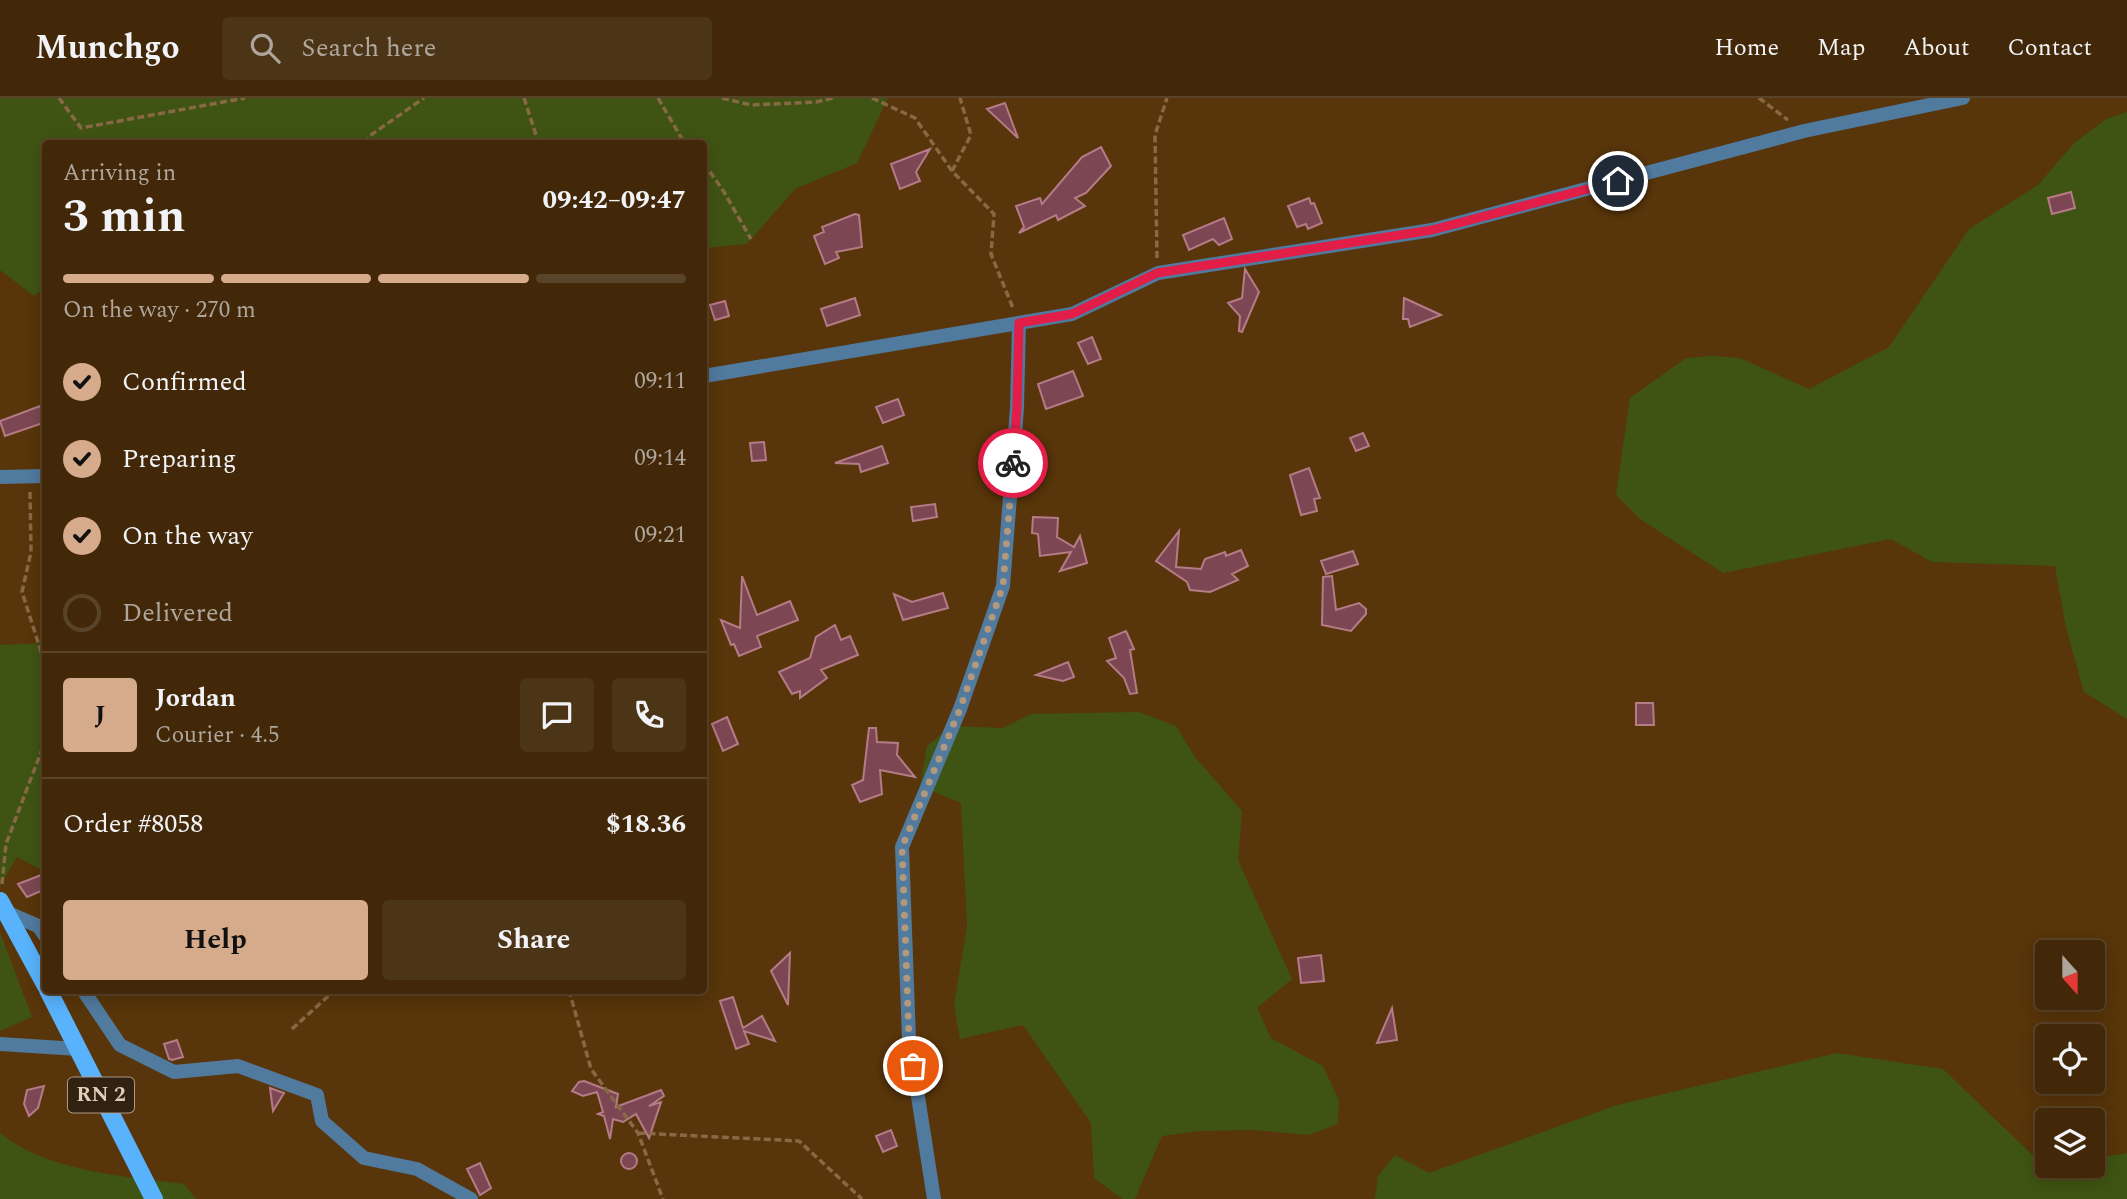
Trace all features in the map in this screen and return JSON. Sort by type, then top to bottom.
[{"type":"main road","name":"RN 2","points":[[3,906],[42,979]]},
{"type":"main road","name":"RN 2","points":[[50,994],[154,1199]]},
{"type":"street","points":[[707,375],[1072,314],[1157,273],[1432,230],[1804,131],[1963,98]]},
{"type":"street","points":[[934,1199],[909,1039],[902,847],[960,709],[1003,586],[1017,408],[1019,323]]},
{"type":"street","points":[[0,477],[42,475]]},
{"type":"street","points":[[3,906],[38,926],[42,932]]},
{"type":"street","points":[[86,994],[120,1045],[174,1072],[238,1066],[317,1095],[322,1121],[364,1158],[417,1169],[471,1199]]},
{"type":"street","points":[[0,1044],[78,1049]]},
{"type":"path","points":[[58,98],[81,128],[245,98]]},
{"type":"path","points":[[367,140],[424,98]]},
{"type":"path","points":[[524,98],[538,140]]},
{"type":"path","points":[[658,98],[683,140]]},
{"type":"path","points":[[722,98],[751,105],[816,103],[833,98]]},
{"type":"path","points":[[872,98],[915,118],[953,171],[994,214],[991,254],[1019,323]]},
{"type":"path","points":[[953,171],[971,135],[960,98]]},
{"type":"path","points":[[1157,273],[1155,135],[1167,98]]},
{"type":"path","points":[[1759,98],[1804,131]]},
{"type":"path","points":[[707,167],[751,239]]},
{"type":"path","points":[[30,475],[31,552],[22,592],[42,654]]},
{"type":"path","points":[[3,906],[6,844],[42,750]]},
{"type":"path","points":[[292,1029],[331,994]]},
{"type":"path","points":[[570,994],[591,1069],[638,1133],[663,1199]]},
{"type":"path","points":[[638,1133],[799,1141],[862,1199]]},
{"type":"green space","points":[[0,98],[888,98],[857,163],[795,189],[747,244],[707,248],[707,140],[42,140],[42,290],[34,296],[0,270]]},
{"type":"green space","points":[[2127,112],[2127,719],[2084,692],[2066,628],[2055,566],[1932,562],[1891,539],[1723,573],[1640,519],[1616,495],[1630,398],[1686,358],[1740,358],[1809,389],[1889,347],[1969,229],[2038,185],[2074,143],[2106,119]]},
{"type":"green space","points":[[42,643],[42,870],[17,857],[0,886],[0,645]]},
{"type":"green space","points":[[1139,712],[1176,726],[1195,757],[1242,811],[1238,860],[1292,979],[1257,1008],[1271,1038],[1323,1066],[1339,1100],[1338,1124],[1309,1135],[1253,1130],[1201,1131],[1162,1136],[1135,1199],[1122,1199],[1094,1178],[1091,1123],[1023,1025],[960,1039],[954,1005],[967,927],[961,803],[920,786],[927,746],[951,726],[1003,728],[1031,714]]},
{"type":"green space","points":[[0,932],[32,1017],[0,1031]]},
{"type":"green space","points":[[1837,1053],[1943,1069],[2035,1157],[2035,1178],[2105,1178],[2105,1157],[2127,1153],[2127,1199],[1375,1199],[1378,1176],[1395,1155],[1429,1173],[1617,1105]]},
{"type":"green space","points":[[0,1133],[19,1146],[63,1164],[112,1175],[184,1184],[196,1199],[0,1199]]},
{"type":"building","points":[[1005,103],[1018,138],[987,109]]},
{"type":"building","points":[[1101,147],[1111,166],[1086,193],[1075,198],[1085,206],[1058,220],[1056,215],[1019,233],[1024,227],[1016,206],[1040,198],[1042,204],[1082,157]]},
{"type":"building","points":[[930,149],[916,172],[920,181],[900,189],[891,164]]},
{"type":"building","points":[[2071,192],[2075,208],[2052,214],[2048,198]]},
{"type":"building","points":[[1309,198],[1311,204],[1314,203],[1322,223],[1308,229],[1306,224],[1297,227],[1288,206]]},
{"type":"building","points":[[855,214],[859,215],[862,247],[836,252],[839,258],[825,264],[814,236],[824,232],[822,227]]},
{"type":"building","points":[[1224,218],[1232,239],[1219,245],[1213,239],[1189,250],[1183,235]]},
{"type":"building","points":[[1245,269],[1259,292],[1242,332],[1239,331],[1240,316],[1228,303],[1242,298]]},
{"type":"building","points":[[855,298],[860,315],[827,326],[821,309]]},
{"type":"building","points":[[1404,298],[1441,315],[1410,327],[1408,319],[1403,319]]},
{"type":"building","points":[[725,301],[729,316],[715,320],[710,305]]},
{"type":"building","points":[[1092,337],[1101,359],[1088,364],[1078,343]]},
{"type":"building","points":[[1073,371],[1083,396],[1046,409],[1038,384]]},
{"type":"building","points":[[898,399],[904,415],[883,423],[876,407]]},
{"type":"building","points":[[40,406],[42,411],[42,423],[5,436],[0,421]]},
{"type":"building","points":[[1363,433],[1369,446],[1356,451],[1350,438]]},
{"type":"building","points":[[764,442],[766,460],[752,461],[750,443]]},
{"type":"building","points":[[882,446],[888,463],[861,472],[859,464],[835,463]]},
{"type":"building","points":[[1309,468],[1320,498],[1314,499],[1317,511],[1301,515],[1290,475]]},
{"type":"building","points":[[935,504],[937,517],[913,521],[911,507]]},
{"type":"building","points":[[1033,517],[1058,518],[1057,537],[1074,547],[1080,536],[1087,563],[1060,571],[1071,552],[1040,556],[1038,534],[1032,533]]},
{"type":"building","points":[[1179,531],[1176,567],[1201,569],[1205,559],[1225,552],[1226,556],[1241,550],[1248,566],[1232,574],[1238,580],[1210,592],[1190,590],[1187,582],[1156,561]]},
{"type":"building","points":[[1353,551],[1358,564],[1326,574],[1321,561]]},
{"type":"building","points":[[742,576],[757,615],[790,601],[798,620],[757,636],[761,647],[739,656],[734,644],[731,645],[721,620],[740,628]]},
{"type":"building","points":[[1332,576],[1336,610],[1359,603],[1366,609],[1366,614],[1351,631],[1322,625],[1323,577]]},
{"type":"building","points":[[943,593],[948,608],[903,620],[894,594],[912,602]]},
{"type":"building","points":[[835,625],[841,640],[850,636],[858,655],[821,670],[827,678],[800,698],[800,691],[792,694],[779,672],[810,658],[816,637]]},
{"type":"building","points":[[1126,631],[1134,649],[1130,650],[1137,693],[1130,694],[1124,678],[1107,661],[1116,658],[1109,638]]},
{"type":"building","points":[[1068,662],[1074,677],[1063,681],[1036,675]]},
{"type":"building","points":[[1636,703],[1653,703],[1654,725],[1636,725]]},
{"type":"building","points":[[727,717],[738,744],[723,751],[712,724]]},
{"type":"building","points":[[869,728],[876,728],[877,742],[898,743],[897,755],[915,777],[880,770],[882,794],[860,802],[852,785],[863,780]]},
{"type":"building","points":[[41,875],[42,891],[27,897],[18,884]]},
{"type":"building","points":[[790,953],[788,1005],[771,971]]},
{"type":"building","points":[[1321,955],[1324,981],[1301,983],[1298,958]]},
{"type":"building","points":[[733,997],[743,1028],[762,1016],[775,1041],[744,1031],[749,1044],[736,1049],[720,1001]]},
{"type":"building","points":[[1392,1008],[1397,1040],[1377,1043]]},
{"type":"building","points":[[177,1040],[183,1057],[169,1059],[164,1044]]},
{"type":"building","points":[[584,1081],[618,1094],[616,1107],[661,1090],[664,1096],[649,1106],[661,1102],[649,1138],[636,1114],[623,1122],[613,1119],[610,1139],[604,1116],[598,1114],[603,1112],[597,1092],[583,1096],[572,1091],[579,1082]]},
{"type":"building","points":[[44,1086],[38,1108],[29,1116],[24,1104],[27,1090]]},
{"type":"building","points":[[270,1088],[284,1093],[273,1111]]},
{"type":"building","points":[[891,1130],[897,1146],[883,1152],[876,1136]]},
{"type":"building","points":[[629,1153],[637,1161],[629,1169],[621,1161]]},
{"type":"building","points":[[480,1163],[491,1188],[480,1195],[467,1169]]},
{"type":"way so far","points":[[913,1066],[909,1039],[902,847],[960,709],[1003,586],[1013,463]]},
{"type":"route","points":[[1013,463],[1019,323],[1072,314],[1157,273],[1432,230],[1618,181]]}]
